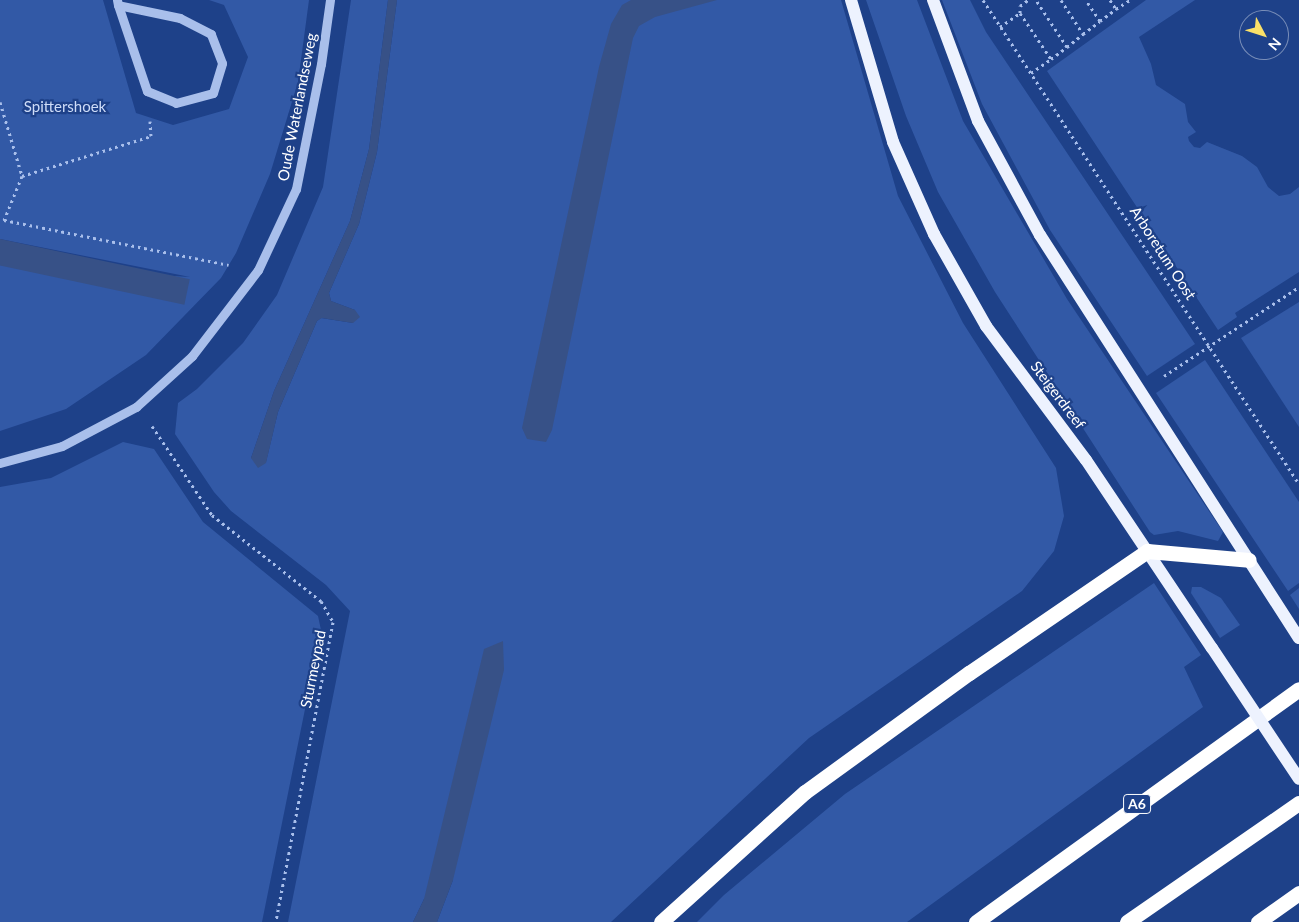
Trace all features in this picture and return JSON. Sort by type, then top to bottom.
[{"type":"highway","points":[[661,922],[805,792],[969,673],[1147,551],[1249,560]]},
{"type":"highway","name":"A6","points":[[976,922],[1299,689]]},
{"type":"highway","points":[[1127,922],[1299,803]]},
{"type":"highway","points":[[1258,922],[1299,893]]},
{"type":"main road","name":"Steigerdreef","points":[[851,0],[893,142],[934,234],[986,326],[1086,460],[1299,779]]},
{"type":"main road","points":[[933,0],[978,121],[1040,235],[1299,638]]},
{"type":"street","name":"Oude Waterlandseweg","points":[[0,463],[62,446],[136,407],[192,356],[258,270],[296,189],[321,64],[330,0]]},
{"type":"street","points":[[117,2],[180,18],[211,34],[222,63],[213,93],[176,103],[147,91],[117,2]]},
{"type":"path","name":"Arboretum Oost","points":[[983,0],[1211,345],[1299,484]]},
{"type":"path","points":[[1028,0],[1020,6],[1020,13],[1050,59]]},
{"type":"path","points":[[1036,0],[1067,47]]},
{"type":"path","points":[[1061,0],[1083,34]]},
{"type":"path","points":[[1086,0],[1100,21]]},
{"type":"path","points":[[1110,0],[1116,9]]},
{"type":"path","points":[[1031,73],[1130,0]]},
{"type":"path","points":[[1000,27],[1020,13]]},
{"type":"path","points":[[22,176],[151,136],[147,91]]},
{"type":"path","points":[[0,102],[22,176],[4,220],[258,270]]},
{"type":"path","points":[[1142,391],[1299,287]]},
{"type":"path","name":"Sturmeypad","points":[[136,407],[212,515],[321,601],[333,622],[276,922]]},
{"type":"green space","name":"Spittershoek","points":[[0,0],[103,0],[136,113],[173,125],[229,109],[248,57],[224,5],[209,0],[309,0],[298,82],[270,174],[236,253],[221,278],[146,355],[66,409],[0,431],[0,265],[190,277],[0,239]]},
{"type":"green space","points":[[351,0],[388,0],[369,149],[350,221],[274,391],[251,458],[266,462],[278,412],[317,321],[321,318],[353,323],[355,310],[331,301],[329,293],[359,224],[377,152],[397,0],[841,0],[898,196],[963,323],[1056,468],[1064,516],[1054,551],[1022,591],[809,738],[611,922],[437,922],[453,880],[424,899],[413,922],[288,922],[350,611],[326,585],[231,511],[214,492],[175,434],[178,403],[197,389],[243,343],[277,295],[323,187]]},
{"type":"green space","points":[[866,0],[917,0],[963,121],[1067,299],[1223,532],[1218,541],[1178,531],[1154,535],[1150,532],[995,292],[938,192],[906,116]]},
{"type":"green space","points":[[942,0],[970,0],[986,32],[1195,344],[1147,376],[1050,230],[982,104]]},
{"type":"green space","points":[[1146,0],[1195,0],[1139,37],[1151,64],[1156,85],[1185,104],[1188,122],[1196,132],[1188,137],[1189,141],[1194,147],[1200,148],[1207,142],[1242,156],[1257,167],[1268,187],[1279,196],[1290,194],[1299,187],[1299,272],[1235,313],[1237,317],[1218,330],[1047,71]]},
{"type":"green space","points":[[1299,302],[1299,427],[1241,338]]},
{"type":"green space","points":[[1205,360],[1299,502],[1299,583],[1288,591],[1156,393]]},
{"type":"green space","points":[[123,442],[154,449],[203,522],[318,616],[321,630],[262,922],[0,922],[0,487],[51,478]]},
{"type":"green space","points":[[1154,583],[1201,655],[1184,667],[1203,707],[907,922],[697,922],[724,895],[845,794]]},
{"type":"green space","points":[[1192,587],[1201,587],[1221,598],[1240,625],[1220,638],[1191,593]]},
{"type":"green space","points":[[1299,588],[1299,609],[1290,595]]},
{"type":"shaded area","points":[[388,0],[397,0],[377,152],[359,224],[329,293],[331,301],[355,310],[360,317],[353,323],[322,318],[317,321],[278,412],[266,463],[258,468],[251,458],[274,391],[350,221],[369,149]]},
{"type":"shaded area","points":[[631,0],[717,0],[655,17],[639,26],[633,38],[552,430],[546,442],[527,439],[522,428],[599,67],[611,24],[622,5]]},
{"type":"shaded area","points":[[0,239],[190,279],[184,305],[0,266]]},
{"type":"shaded area","points":[[503,641],[504,670],[453,880],[437,922],[413,922],[424,899],[484,649]]}]
